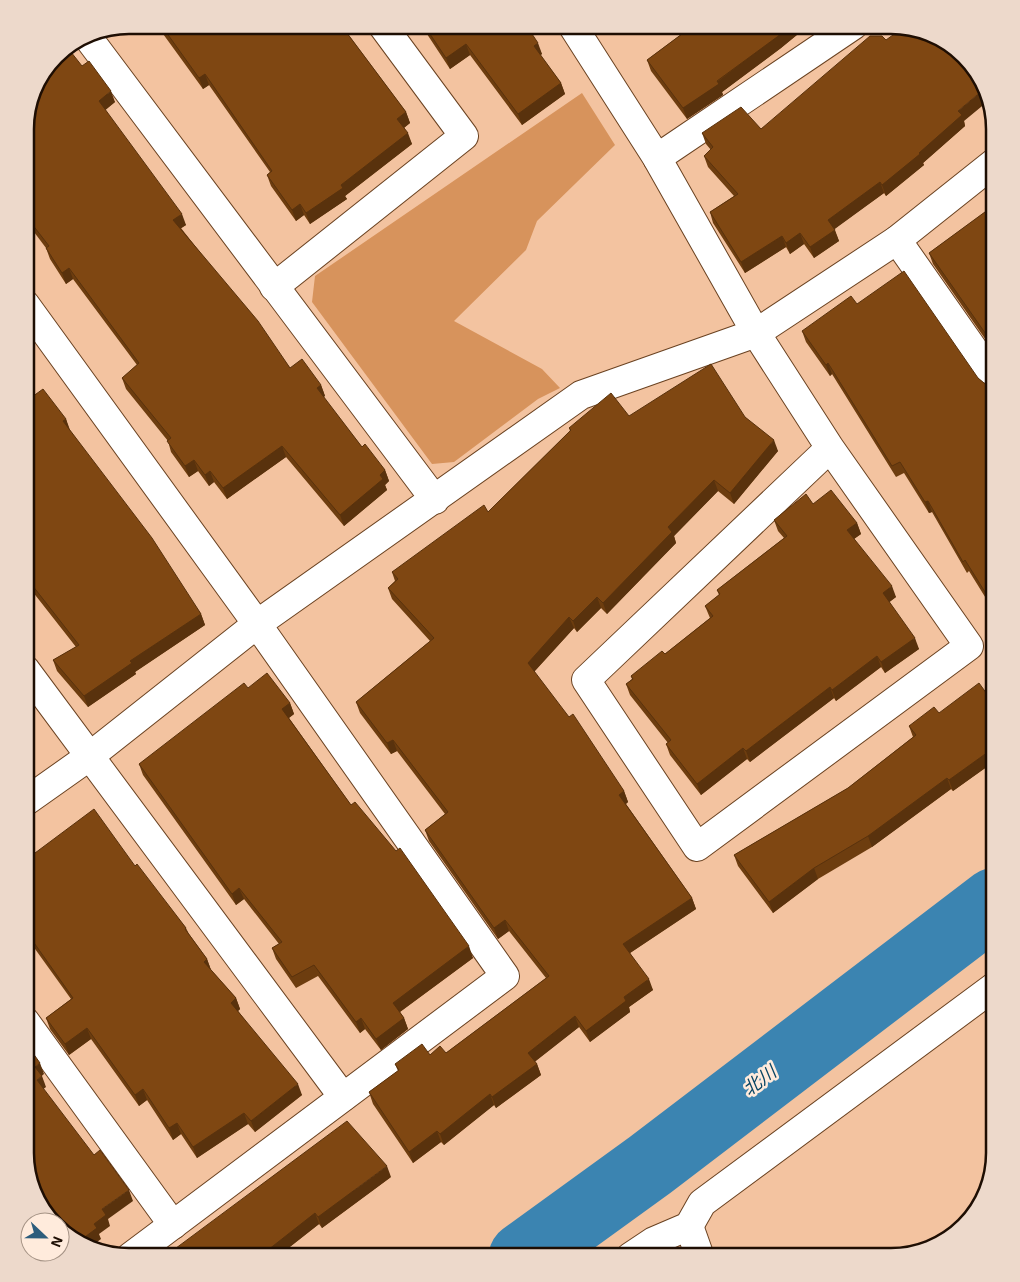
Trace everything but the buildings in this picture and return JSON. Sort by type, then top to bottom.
[{"type":"street","points":[[274,287],[464,136],[389,34]]},
{"type":"street","points":[[578,34],[656,158],[756,333],[830,448],[969,646],[697,847],[586,680],[830,448]]},
{"type":"street","points":[[656,158],[841,34]]},
{"type":"street","points":[[91,42],[435,500]]},
{"type":"street","points":[[34,796],[90,756],[257,624],[581,395],[756,333],[898,240],[986,169]]},
{"type":"street","points":[[898,240],[986,367]]},
{"type":"street","points":[[34,316],[257,624],[505,976],[142,1248]]},
{"type":"street","points":[[34,681],[343,1097]]},
{"type":"street","points":[[644,1248],[654,1241],[689,1226],[702,1203],[986,993]]},
{"type":"street","points":[[34,1033],[173,1225]]},
{"type":"street","points":[[689,1226],[697,1248]]},
{"type":"shaded area","points":[[582,93],[615,145],[537,221],[526,250],[454,321],[542,369],[560,388],[538,399],[454,462],[432,464],[312,302],[315,276]]},
{"type":"waterway","name":"北川","points":[[535,1248],[650,1165],[986,909]]}]
